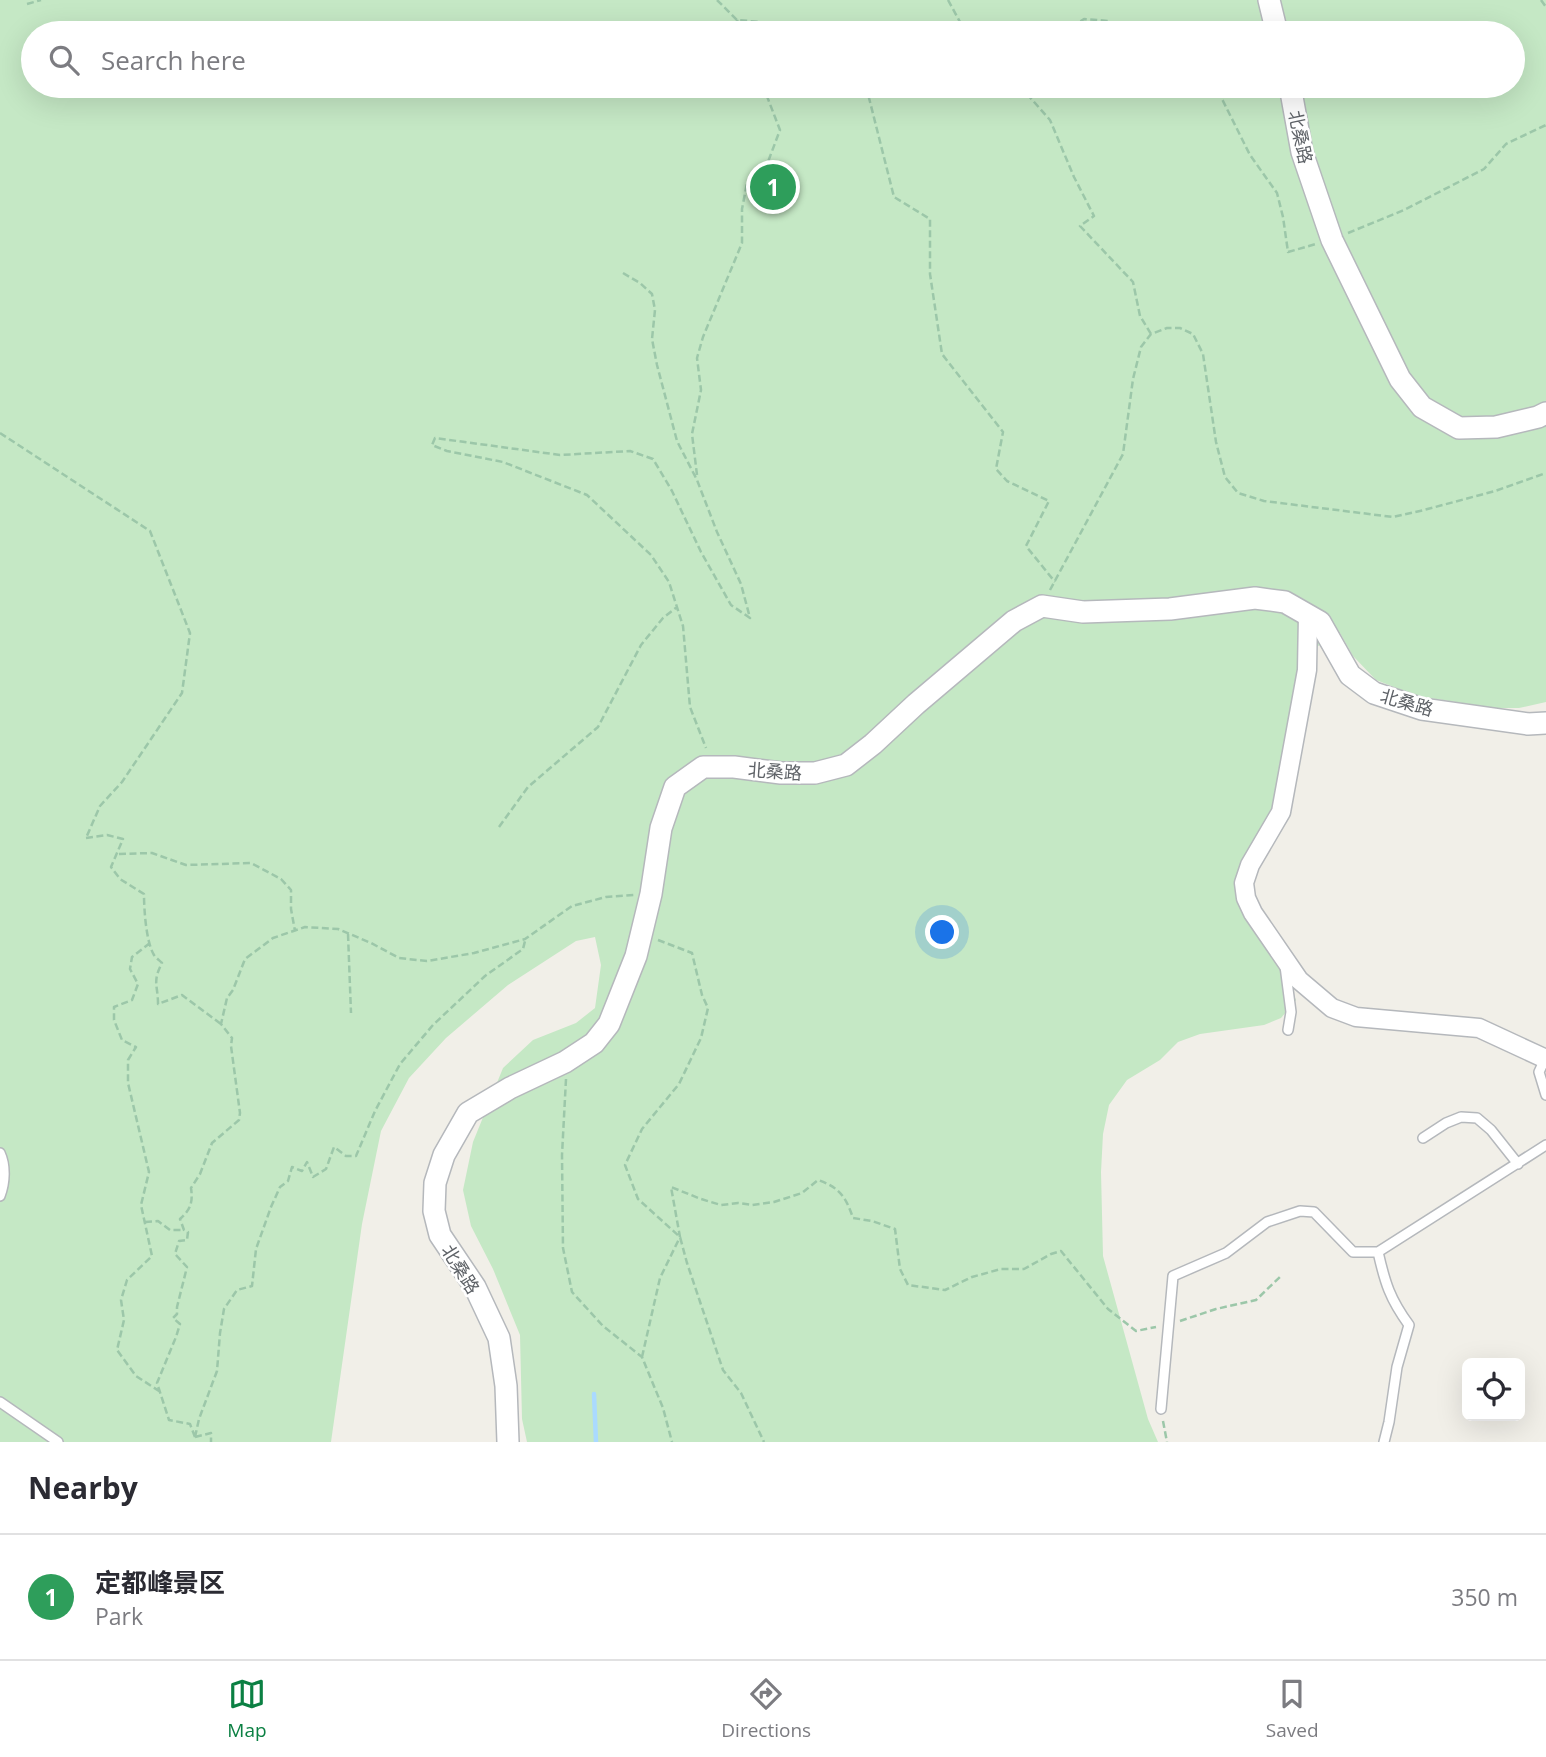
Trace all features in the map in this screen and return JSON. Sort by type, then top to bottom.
[{"type":"street","points":[[1269,0],[1274,21]]},
{"type":"street","name":"北桑路","points":[[1292,98],[1301,152],[1332,240],[1400,379],[1422,407],[1459,428],[1496,427],[1546,413]]},
{"type":"street","name":"北桑路","points":[[508,1442],[506,1386],[499,1338],[475,1287],[440,1235],[434,1211],[435,1183],[444,1155],[468,1113],[510,1088],[565,1062],[594,1043],[609,1024],[636,956],[652,894],[661,828],[675,787],[703,767],[815,773],[846,765],[1014,621],[1042,606],[1083,612],[1157,609],[1255,598],[1284,602],[1320,622],[1350,675],[1374,693],[1422,709],[1528,724],[1546,723]]},
{"type":"street","points":[[1308,615],[1307,670],[1281,812],[1250,865],[1244,883],[1246,898],[1253,913],[1298,980],[1332,1008],[1356,1017],[1479,1028],[1546,1059]]},
{"type":"lane","points":[[1283,957],[1291,1012],[1288,1030]]},
{"type":"lane","points":[[1546,1059],[1539,1072],[1546,1095]]},
{"type":"lane","points":[[1423,1138],[1461,1117],[1477,1118],[1491,1130],[1518,1164]]},
{"type":"lane","points":[[1161,1409],[1173,1276],[1226,1253],[1267,1222],[1300,1211],[1314,1212],[1353,1252],[1378,1252],[1546,1145]]},
{"type":"lane","points":[[0,1153],[3,1159],[4,1185],[0,1196]]},
{"type":"lane","points":[[1378,1252],[1385,1283],[1409,1325],[1397,1367],[1384,1442]]},
{"type":"lane","points":[[0,1402],[58,1442]]},
{"type":"path","points":[[27,4],[41,0]]},
{"type":"path","points":[[717,0],[737,20],[749,21]]},
{"type":"path","points":[[948,0],[959,21]]},
{"type":"path","points":[[1541,0],[1546,7]]},
{"type":"path","points":[[1081,21],[1109,21]]},
{"type":"path","points":[[697,480],[692,433],[702,390],[697,358],[703,337],[743,243],[743,209],[747,183],[763,175],[780,130],[768,98]]},
{"type":"path","points":[[869,98],[894,197],[930,219],[930,274],[942,354],[1003,432],[996,469],[1007,481],[1049,501],[1026,546],[1055,582]]},
{"type":"path","points":[[1031,98],[1050,120],[1094,216],[1080,226],[1133,282],[1140,316],[1151,334]]},
{"type":"path","points":[[1222,98],[1250,155],[1277,193],[1287,252],[1332,240],[1404,209],[1484,169],[1506,144],[1546,125]]},
{"type":"path","points":[[623,272],[652,294],[655,310],[652,339],[677,441],[697,480],[741,584],[750,618],[731,605],[653,459],[630,451],[560,455],[435,438],[432,445],[503,462],[587,495],[651,555],[669,583],[683,626],[690,707],[709,756],[703,767]]},
{"type":"path","points":[[1042,606],[1124,454],[1133,379],[1141,346],[1151,334],[1167,328],[1180,328],[1193,334],[1203,354],[1216,442],[1225,477],[1238,493],[1264,500],[1393,517],[1495,491],[1546,473]]},
{"type":"path","points":[[0,433],[150,530],[190,633],[182,693],[122,782],[100,806],[86,838],[107,835],[123,839],[111,867],[120,879],[144,894],[150,943],[154,955],[162,963],[156,974],[155,985],[159,1004],[183,995],[221,1024],[232,1038],[239,1119],[212,1143],[200,1174],[191,1188],[193,1198],[190,1210],[180,1219],[184,1230],[188,1232],[187,1240],[178,1241],[175,1254],[187,1267],[177,1314],[173,1318],[180,1324],[157,1382],[169,1420],[190,1424],[195,1437]]},
{"type":"path","points":[[499,827],[528,787],[598,727],[641,645],[663,618],[677,607]]},
{"type":"path","points":[[117,854],[152,853],[186,865],[251,863],[281,878],[291,890],[295,931]]},
{"type":"path","points":[[221,1024],[227,998],[245,959],[273,938],[305,927],[338,929],[398,958],[427,961],[474,953],[525,939],[572,906],[607,897],[652,894]]},
{"type":"path","points":[[348,934],[351,1013]]},
{"type":"path","points":[[642,934],[692,953],[702,995],[708,1008],[701,1038],[679,1084],[642,1129],[625,1164],[638,1199],[680,1237]]},
{"type":"path","points":[[195,1437],[217,1371],[224,1309],[237,1290],[252,1286],[256,1249],[280,1186],[288,1181],[292,1167],[302,1171],[307,1162],[313,1177],[326,1169],[334,1147],[346,1156],[356,1156],[375,1111],[400,1064],[433,1025],[485,976],[523,949],[525,939]]},
{"type":"path","points":[[150,943],[132,957],[130,969],[138,984],[132,1000],[114,1007],[114,1020],[122,1040],[136,1047],[128,1060],[128,1083],[149,1172],[142,1205],[152,1256],[127,1280],[121,1300],[124,1320],[117,1350],[136,1376],[160,1392]]},
{"type":"path","points":[[565,1062],[567,1089],[562,1155],[563,1248],[572,1292],[603,1326],[642,1357],[663,1408],[672,1442]]},
{"type":"path","points":[[764,1442],[741,1393],[723,1370],[687,1263],[671,1187],[721,1205],[752,1205],[774,1202],[802,1193],[818,1180],[833,1185],[848,1202],[853,1218],[895,1229],[900,1269],[908,1285],[945,1290],[972,1277],[1001,1269],[1024,1269],[1062,1251],[1108,1309],[1136,1331],[1168,1325],[1256,1300],[1282,1275]]},
{"type":"path","points":[[145,1222],[158,1221],[170,1230],[184,1230]]},
{"type":"path","points":[[642,1357],[660,1278],[680,1237]]},
{"type":"path","points":[[1161,1409],[1167,1442]]},
{"type":"path","points":[[195,1437],[211,1433],[211,1442]]},
{"type":"green space","points":[[0,0],[1546,0],[1546,702],[1519,708],[1495,708],[1417,696],[1376,680],[1353,656],[1340,633],[1298,658],[1289,772],[1253,862],[1257,918],[1296,1000],[1281,1018],[1264,1025],[1200,1034],[1178,1042],[1160,1060],[1127,1080],[1109,1105],[1103,1134],[1103,1256],[1148,1419],[1158,1442],[527,1442],[522,1419],[520,1335],[493,1269],[471,1226],[463,1190],[473,1142],[503,1068],[533,1040],[576,1023],[595,1008],[601,965],[595,937],[576,941],[508,985],[446,1038],[409,1078],[381,1131],[362,1224],[331,1442],[0,1442]]},
{"type":"waterway","points":[[594,1394],[596,1442]]},
{"type":"place","name":"定都峰景区","points":[[773,187]]}]
